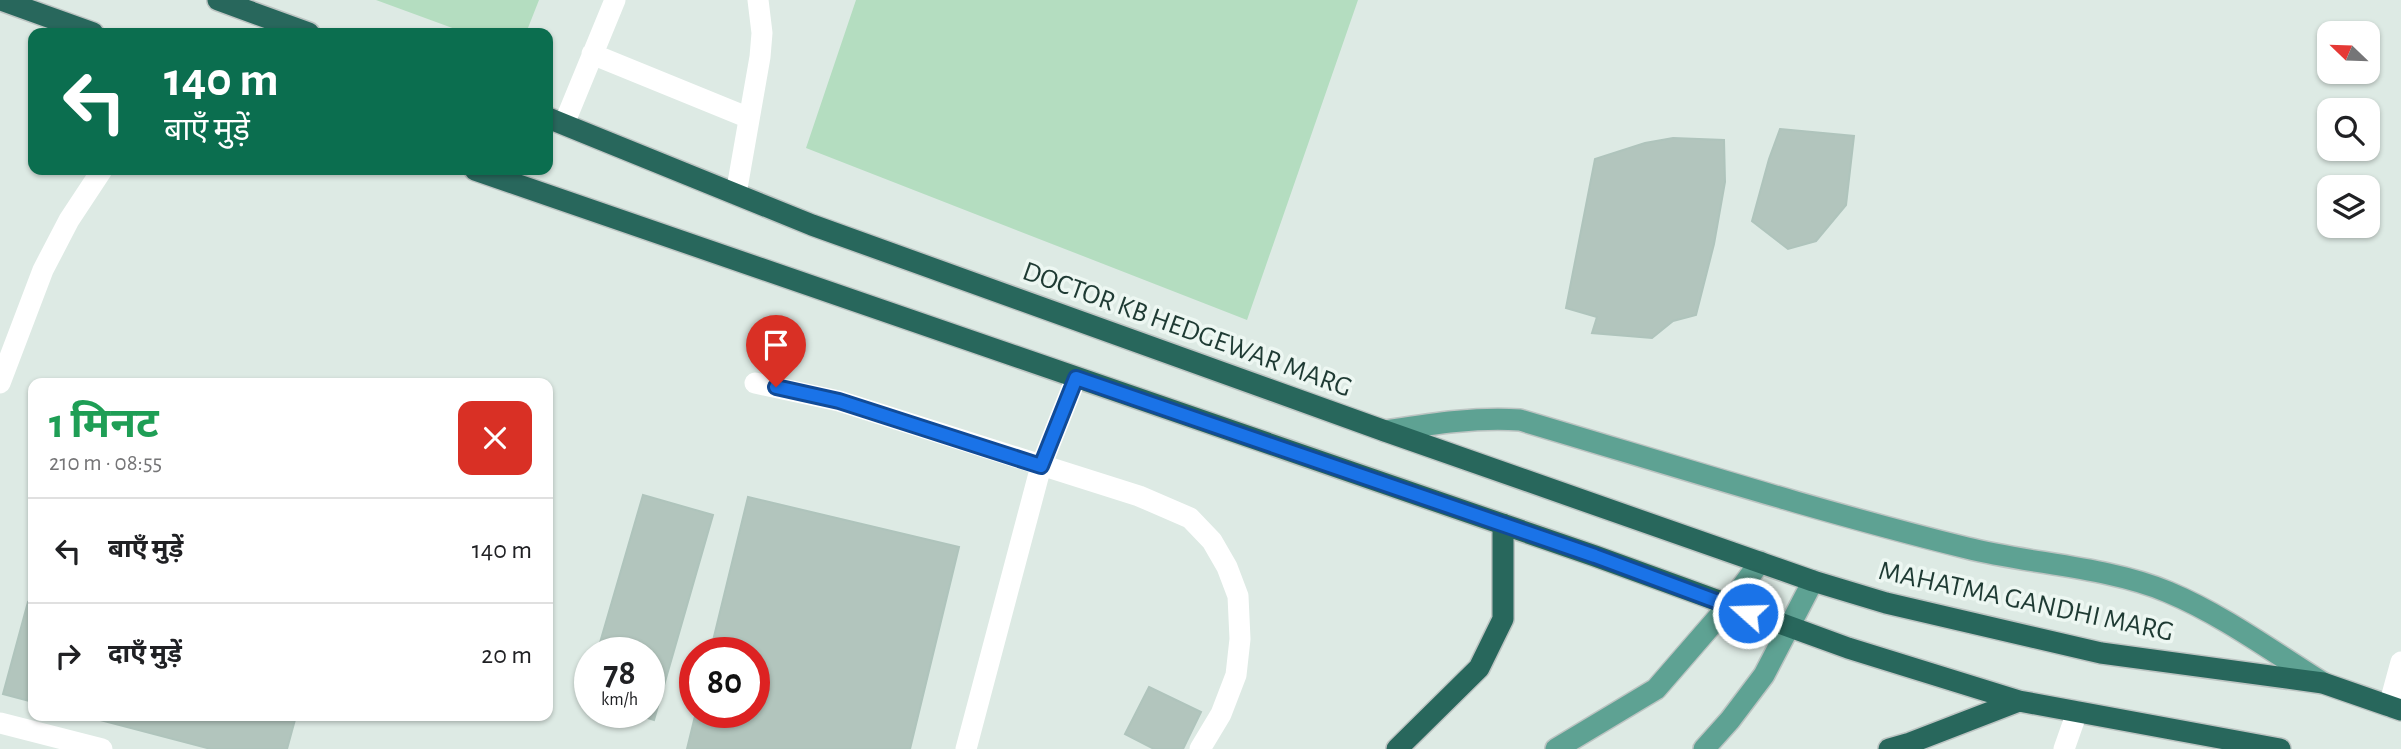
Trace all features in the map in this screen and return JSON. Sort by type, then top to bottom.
[{"type":"highway","points":[[1,0],[79,28]]},
{"type":"highway","points":[[218,0],[295,28]]},
{"type":"highway","name":"DOCTOR KB HEDGEWAR MARG","points":[[556,121],[812,225],[1813,581]]},
{"type":"highway","points":[[489,175],[1503,524],[1788,628],[2020,701],[2280,749]]},
{"type":"highway","points":[[1397,749],[1479,668],[1497,631],[1503,618],[1503,524]]},
{"type":"highway","name":"MAHATMA GANDHI MARG","points":[[1813,581],[1886,603],[2101,653],[2323,683],[2395,708]]},
{"type":"highway","points":[[1889,749],[2020,701]]},
{"type":"main road","points":[[1385,431],[1463,419],[1520,420],[1813,507],[1970,549],[2137,581],[2206,610],[2323,683]]},
{"type":"main road","points":[[1556,749],[1656,688],[1728,606],[1760,562]]},
{"type":"main road","points":[[1704,749],[1764,676],[1813,581]]},
{"type":"street","points":[[556,121],[593,54],[615,0]]},
{"type":"street","points":[[736,194],[760,57],[762,33],[758,0]]},
{"type":"street","points":[[593,54],[749,118]]},
{"type":"street","points":[[0,383],[43,270],[69,220],[99,175]]},
{"type":"street","points":[[966,749],[1041,466],[1076,378]]},
{"type":"street","points":[[755,383],[839,401],[1139,496],[1190,518],[1212,541],[1227,567],[1238,596],[1240,639],[1236,675],[1222,715],[1200,749]]},
{"type":"street","points":[[2395,708],[2401,662]]},
{"type":"street","points":[[2064,749],[2077,712]]},
{"type":"street","points":[[0,723],[102,749]]},
{"type":"green space","points":[[376,0],[539,0],[528,28],[452,28]]},
{"type":"green space","points":[[856,0],[1358,0],[1247,320],[806,148]]},
{"type":"building","points":[[1780,129],[1854,136],[1846,205],[1816,241],[1788,249],[1752,221]]},
{"type":"building","points":[[1673,138],[1724,140],[1725,182],[1714,244],[1696,315],[1673,321],[1652,338],[1592,333],[1597,317],[1566,308],[1595,159],[1645,143]]},
{"type":"building","points":[[643,495],[713,515],[665,682],[665,637],[602,637]]},
{"type":"building","points":[[748,497],[959,547],[910,749],[687,749],[692,728],[770,728],[770,637],[714,637]]},
{"type":"building","points":[[28,602],[28,701],[3,694]]},
{"type":"building","points":[[1149,687],[1201,712],[1183,749],[1154,749],[1125,734]]},
{"type":"building","points":[[104,721],[295,721],[287,749],[211,749]]},
{"type":"route","points":[[776,387],[839,401],[1041,466],[1076,378],[1595,556],[1748,613]]}]
